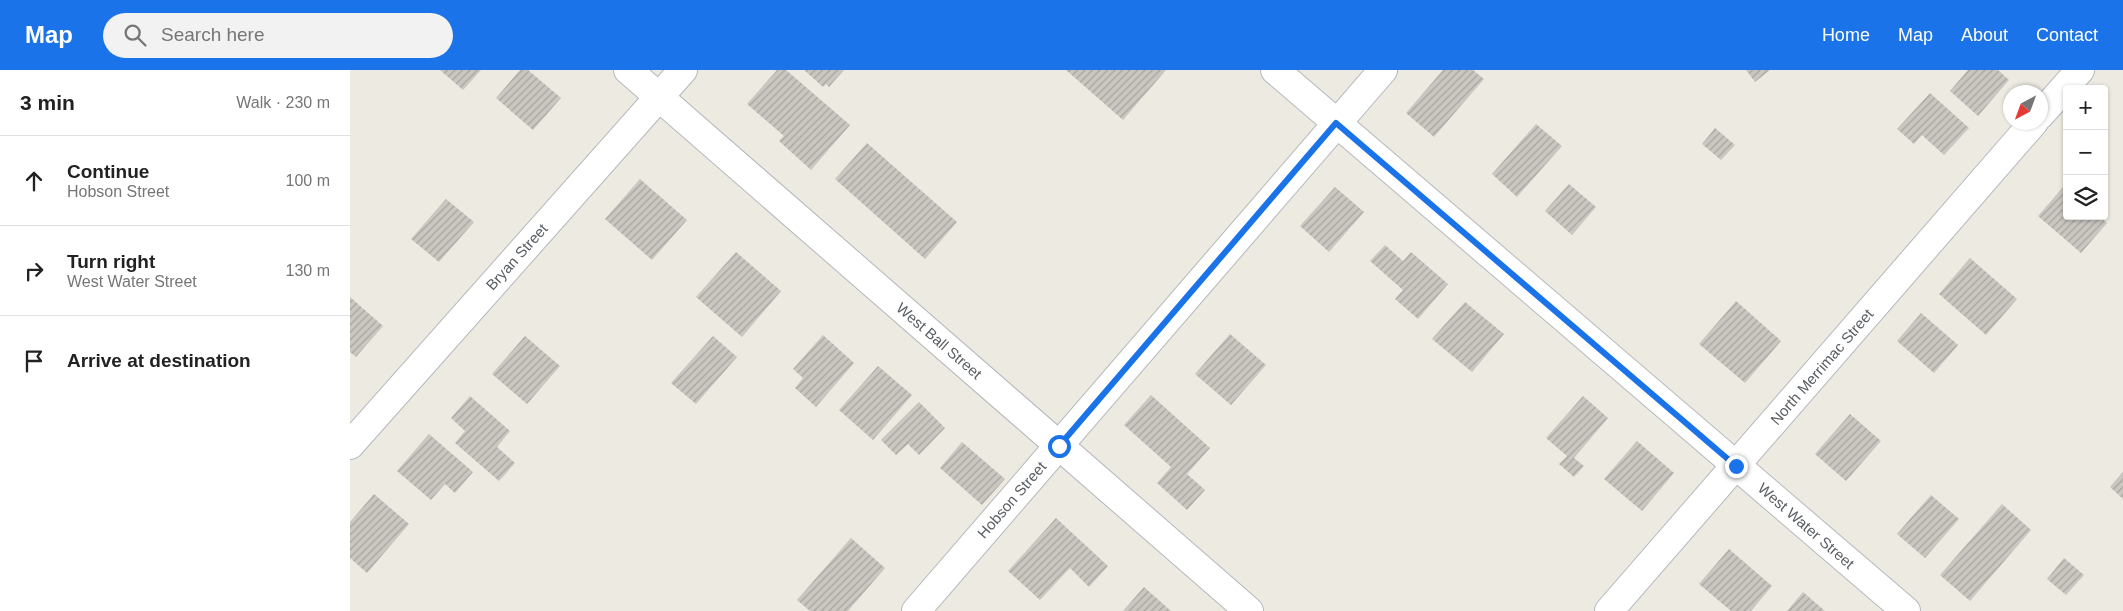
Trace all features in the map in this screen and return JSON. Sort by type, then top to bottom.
[{"type":"street","name":"West Ball Street","points":[[628,70],[1249,611]]},
{"type":"street","name":"Bryan Street","points":[[350,445],[683,70]]},
{"type":"street","name":"West Water Street","points":[[1275,70],[1906,611]]},
{"type":"street","name":"Hobson Street","points":[[916,611],[1382,70]]},
{"type":"street","points":[[2048,106],[2080,70]]},
{"type":"street","name":"North Merrimac Street","points":[[1610,611],[2027,130]]},
{"type":"building","points":[[440,70],[481,70],[463,90]]},
{"type":"building","points":[[520,70],[528,70],[561,98],[533,130],[496,98]]},
{"type":"building","points":[[777,70],[786,70],[850,125],[811,170],[779,141],[784,136],[747,104]]},
{"type":"building","points":[[804,70],[844,70],[829,87],[826,84],[823,87]]},
{"type":"building","points":[[1066,70],[1166,70],[1123,120]]},
{"type":"building","points":[[1443,70],[1473,70],[1484,79],[1434,137],[1406,113]]},
{"type":"building","points":[[1746,70],[1770,70],[1755,82]]},
{"type":"building","points":[[1968,70],[1998,70],[2009,80],[1978,116],[1950,91]]},
{"type":"building","points":[[1930,93],[1969,128],[1944,155],[1922,135],[1914,144],[1897,129]]},
{"type":"building","points":[[1536,124],[1562,146],[1517,197],[1492,174]]},
{"type":"building","points":[[1715,128],[1735,145],[1721,160],[1702,144]]},
{"type":"building","points":[[867,143],[957,222],[925,259],[835,179]]},
{"type":"building","points":[[640,179],[687,220],[652,260],[605,219]]},
{"type":"building","points":[[1569,184],[1596,207],[1572,235],[1545,211]]},
{"type":"building","points":[[1335,187],[1364,212],[1329,252],[1300,226]]},
{"type":"building","points":[[2063,187],[2063,220],[2104,220],[2107,223],[2081,253],[2038,216]]},
{"type":"building","points":[[446,199],[474,222],[439,262],[411,239]]},
{"type":"building","points":[[1385,245],[1403,261],[1411,252],[1448,284],[1418,319],[1395,299],[1403,290],[1370,261]]},
{"type":"building","points":[[736,252],[781,291],[742,337],[696,297]]},
{"type":"building","points":[[1970,258],[2017,299],[1986,335],[1939,294]]},
{"type":"building","points":[[350,297],[383,326],[356,357],[350,352]]},
{"type":"building","points":[[1736,301],[1781,341],[1745,383],[1699,344]]},
{"type":"building","points":[[1465,302],[1504,334],[1472,372],[1432,339]]},
{"type":"building","points":[[1921,313],[1958,345],[1934,373],[1897,341]]},
{"type":"building","points":[[1230,334],[1266,365],[1231,405],[1195,374]]},
{"type":"building","points":[[823,335],[854,363],[816,407],[795,388],[803,378],[793,369]]},
{"type":"building","points":[[525,336],[560,366],[527,404],[492,374]]},
{"type":"building","points":[[713,336],[737,357],[696,404],[671,383]]},
{"type":"building","points":[[878,366],[912,395],[873,440],[839,410]]},
{"type":"building","points":[[1151,395],[1210,448],[1187,474],[1205,490],[1187,510],[1157,483],[1171,467],[1124,425]]},
{"type":"building","points":[[470,396],[510,431],[497,447],[515,463],[499,481],[455,443],[465,431],[451,418]]},
{"type":"building","points":[[1583,396],[1608,418],[1574,458],[1584,466],[1574,477],[1559,464],[1567,456],[1546,438]]},
{"type":"building","points":[[919,402],[945,428],[919,455],[908,444],[896,455],[881,440]]},
{"type":"building","points":[[1850,414],[1881,441],[1846,481],[1815,454]]},
{"type":"building","points":[[429,434],[473,472],[455,493],[445,484],[431,500],[397,471]]},
{"type":"building","points":[[1637,441],[1674,473],[1642,511],[1604,479]]},
{"type":"building","points":[[962,442],[1005,479],[982,505],[940,468]]},
{"type":"building","points":[[2123,472],[2123,499],[2110,487]]},
{"type":"building","points":[[374,494],[409,524],[367,573],[350,558],[350,522]]},
{"type":"building","points":[[1931,495],[1959,519],[1925,558],[1897,534]]},
{"type":"building","points":[[2002,504],[2031,530],[1970,601],[1940,575]]},
{"type":"building","points":[[1056,518],[1108,566],[1089,587],[1070,568],[1040,600],[1008,571]]},
{"type":"building","points":[[851,538],[885,568],[848,611],[810,611],[797,600]]},
{"type":"building","points":[[1729,549],[1772,586],[1751,611],[1731,611],[1699,584]]},
{"type":"building","points":[[2064,558],[2084,575],[2066,595],[2047,579]]},
{"type":"building","points":[[1144,587],[1171,611],[1123,611]]},
{"type":"building","points":[[1803,592],[1825,611],[1787,611]]},
{"type":"route","points":[[1059,446],[1336,123],[1736,466]]}]
